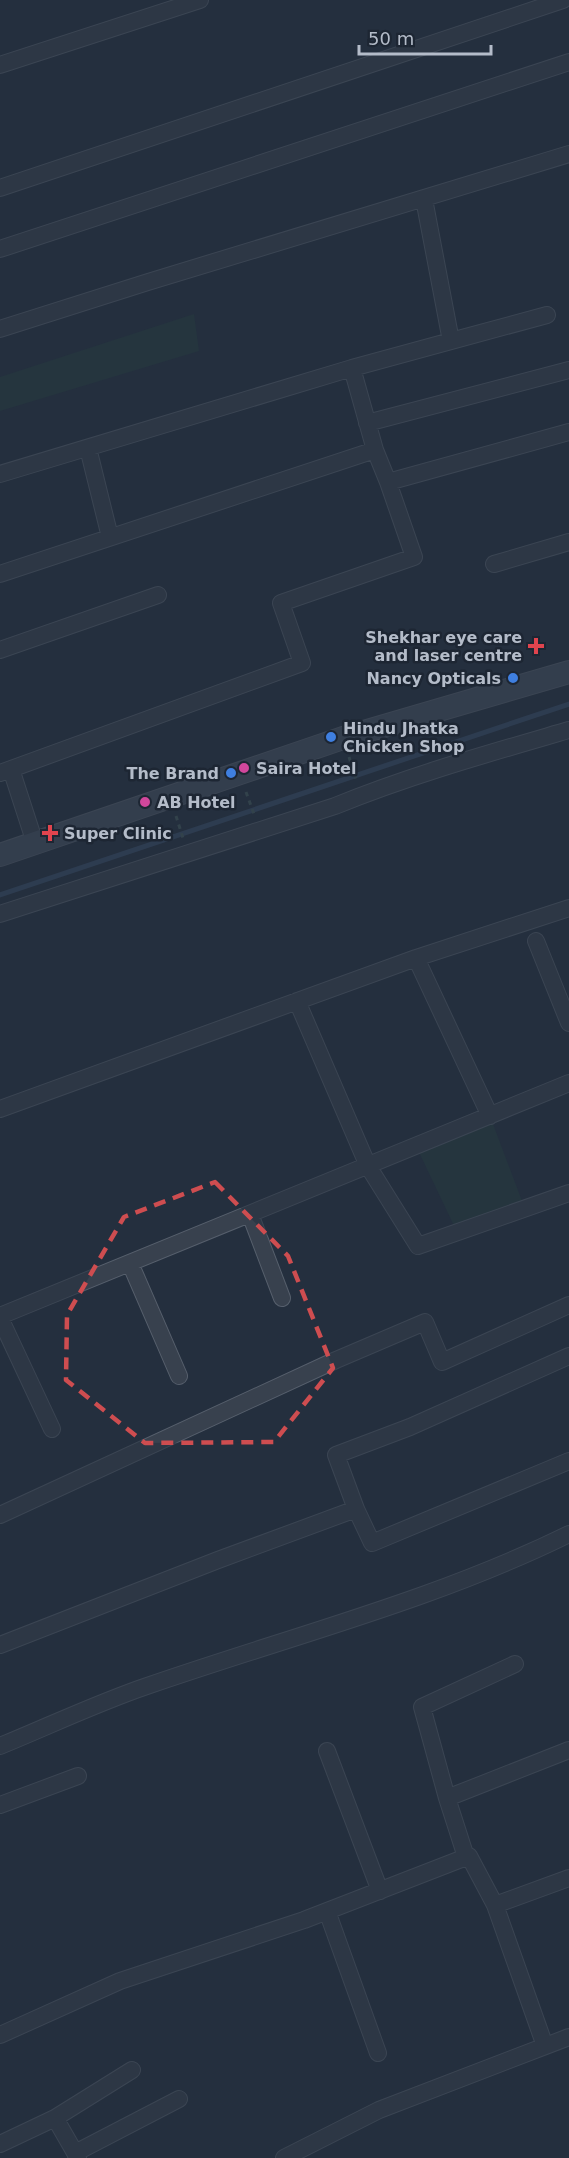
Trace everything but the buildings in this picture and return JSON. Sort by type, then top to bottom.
[{"type":"street","points":[[0,65],[200,0]]},
{"type":"street","points":[[0,188],[563,0]]},
{"type":"street","points":[[0,249],[569,62]]},
{"type":"street","points":[[0,329],[569,154]]},
{"type":"street","points":[[424,199],[451,341]]},
{"type":"street","points":[[0,474],[352,368],[547,315]]},
{"type":"street","points":[[35,843],[6,771],[302,663],[281,603],[414,557],[375,450],[352,368]]},
{"type":"street","points":[[367,423],[569,370]]},
{"type":"street","points":[[388,482],[569,432]]},
{"type":"street","points":[[88,448],[110,537]]},
{"type":"street","points":[[0,574],[375,450]]},
{"type":"street","points":[[494,564],[569,542]]},
{"type":"street","points":[[0,650],[158,595]]},
{"type":"street","points":[[0,855],[343,738],[569,672]]},
{"type":"street","points":[[0,914],[335,806],[481,755],[569,730]]},
{"type":"street","points":[[0,1109],[416,958],[569,908]]},
{"type":"street","points":[[536,941],[569,1023]]},
{"type":"street","points":[[416,958],[490,1116]]},
{"type":"street","points":[[297,1001],[368,1166],[418,1246],[569,1193]]},
{"type":"street","points":[[52,1429],[0,1317],[569,1083]]},
{"type":"street","points":[[250,1214],[282,1298]]},
{"type":"street","points":[[130,1263],[179,1376]]},
{"type":"street","points":[[0,1515],[325,1365],[425,1322],[442,1362],[569,1305]]},
{"type":"street","points":[[569,1356],[410,1427],[336,1455],[356,1509],[372,1543],[569,1461]]},
{"type":"street","points":[[0,1645],[356,1509]]},
{"type":"street","points":[[0,1746],[144,1687],[406,1600],[526,1555],[569,1534]]},
{"type":"street","points":[[466,1857],[422,1707],[515,1664]]},
{"type":"street","points":[[447,1798],[569,1750]]},
{"type":"street","points":[[327,1751],[380,1891]]},
{"type":"street","points":[[0,1805],[78,1776]]},
{"type":"street","points":[[0,2035],[120,1982],[327,1911],[470,1856],[495,1905],[545,2046]]},
{"type":"street","points":[[495,1905],[569,1878]]},
{"type":"street","points":[[327,1911],[378,2053]]},
{"type":"street","points":[[284,2158],[379,2110],[569,2037]]},
{"type":"street","points":[[0,2144],[55,2118],[132,2070]]},
{"type":"street","points":[[55,2118],[77,2156],[179,2099]]},
{"type":"path","points":[[350,758],[356,779]]},
{"type":"path","points":[[248,798],[255,814]]},
{"type":"path","points":[[177,819],[183,841]]},
{"type":"highlighted area","points":[[215,1182],[288,1256],[333,1368],[274,1442],[145,1443],[66,1380],[67,1315],[124,1217]]},
{"type":"green space","points":[[194,314],[199,351],[0,411],[0,377]]},
{"type":"green space","points":[[490,1116],[525,1209],[457,1232],[416,1146]]},
{"type":"waterway","points":[[0,895],[569,704]]},
{"type":"place","name":"Shekhar eye care and laser centre","points":[[536,646]]},
{"type":"place","name":"Nancy Opticals","points":[[513,678]]},
{"type":"place","name":"Hindu Jhatka Chicken Shop","points":[[331,737]]},
{"type":"place","name":"Saira Hotel","points":[[244,768]]},
{"type":"place","name":"The Brand","points":[[231,773]]},
{"type":"place","name":"AB Hotel","points":[[145,802]]},
{"type":"place","name":"Super Clinic","points":[[50,833]]}]
